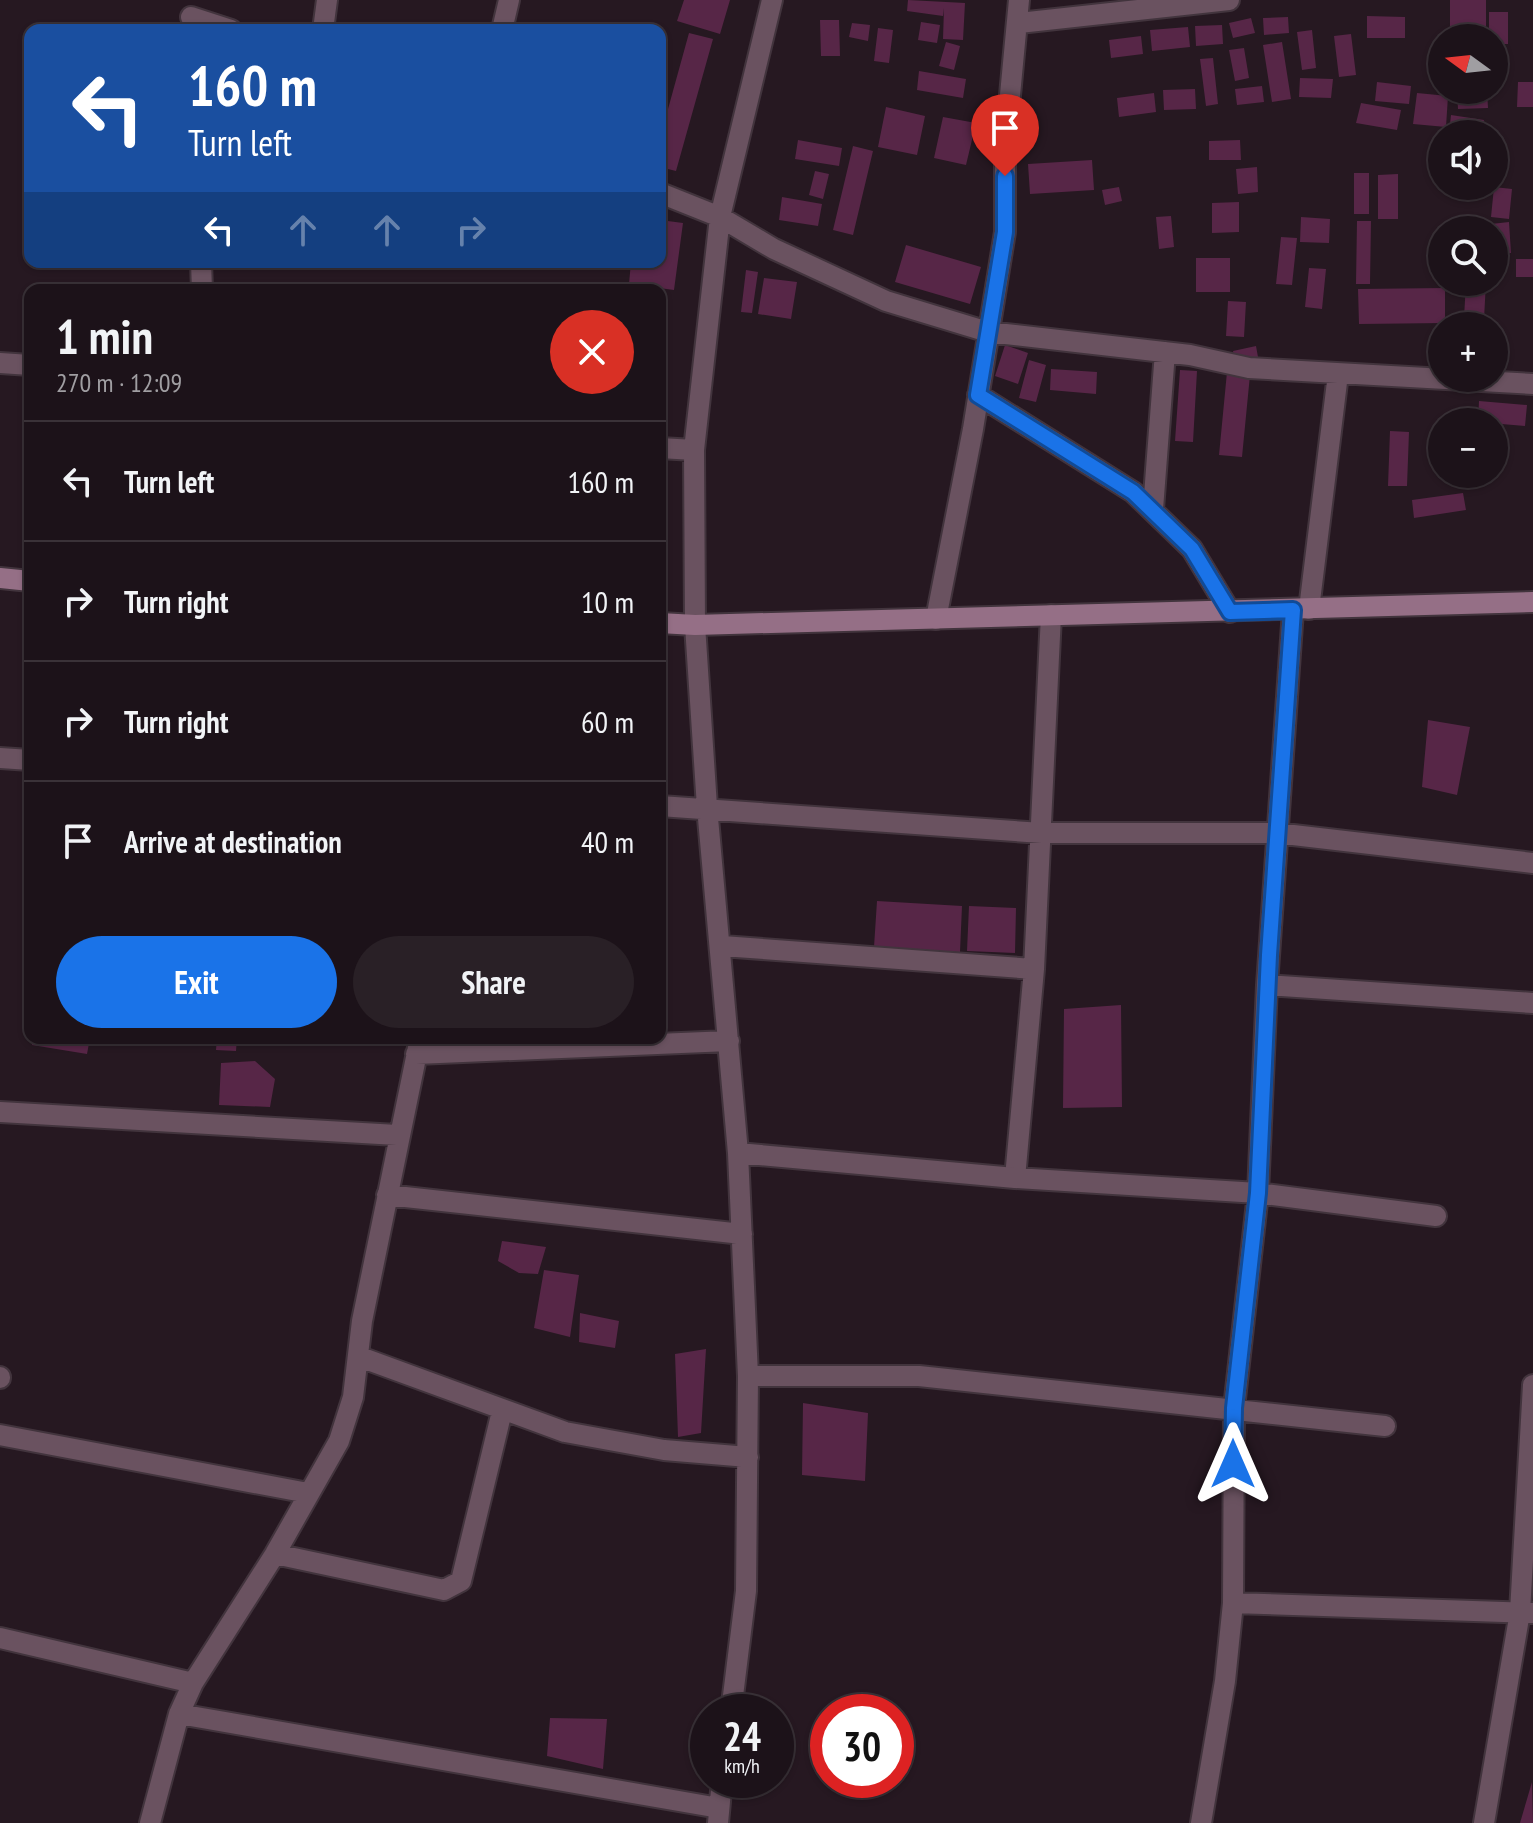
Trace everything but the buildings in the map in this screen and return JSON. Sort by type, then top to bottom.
[{"type":"street","points":[[324,24],[327,0]]},
{"type":"street","points":[[503,24],[509,0]]},
{"type":"street","points":[[733,1694],[746,1591],[748,1376],[738,1153],[722,946],[707,807],[695,625],[694,450],[720,217],[772,0]]},
{"type":"street","points":[[936,619],[1005,232],[1005,148],[1019,0]]},
{"type":"street","points":[[1019,23],[1229,0]]},
{"type":"street","points":[[191,16],[214,24]]},
{"type":"street","points":[[666,195],[720,217],[774,249],[886,301],[988,332],[1165,352],[1249,368],[1533,384]]},
{"type":"street","points":[[1153,509],[1165,352]]},
{"type":"street","points":[[0,363],[24,365]]},
{"type":"street","points":[[1201,1823],[1225,1681],[1233,1603],[1234,1408],[1258,1193],[1276,833],[1301,609],[1338,374]]},
{"type":"street","points":[[978,395],[1133,492],[1153,509],[1192,549],[1230,612]]},
{"type":"street","points":[[666,448],[694,450]]},
{"type":"street","points":[[0,578],[24,580]]},
{"type":"street","points":[[666,623],[1230,612],[1533,602]]},
{"type":"street","points":[[1015,1178],[1034,969],[1051,615]]},
{"type":"street","points":[[0,758],[24,760]]},
{"type":"street","points":[[666,806],[1042,833],[1276,833],[1533,863]]},
{"type":"street","points":[[722,946],[1034,969]]},
{"type":"street","points":[[1267,985],[1533,1003]]},
{"type":"street","points":[[666,1042],[729,1041]]},
{"type":"street","points":[[150,1823],[179,1714],[193,1683],[275,1554],[339,1441],[353,1397],[362,1321],[397,1135],[418,1046],[542,1044]]},
{"type":"street","points":[[0,1112],[397,1135]]},
{"type":"street","points":[[738,1153],[1015,1178],[1258,1193],[1436,1216]]},
{"type":"street","points":[[387,1195],[742,1234]]},
{"type":"street","points":[[360,1357],[537,1425],[617,1443],[748,1457]]},
{"type":"street","points":[[748,1376],[919,1376],[1385,1426]]},
{"type":"street","points":[[1484,1823],[1526,1612],[1533,1385]]},
{"type":"street","points":[[275,1554],[444,1590],[455,1587],[461,1581],[502,1411]]},
{"type":"street","points":[[0,1435],[308,1493]]},
{"type":"street","points":[[1233,1603],[1526,1612]]},
{"type":"street","points":[[0,1638],[193,1683]]},
{"type":"street","points":[[179,1714],[718,1816]]},
{"type":"route","points":[[1005,176],[1005,232],[978,395],[1133,492],[1153,509],[1192,549],[1230,612],[1293,610],[1276,833],[1258,1193],[1234,1408],[1233,1464]]}]
